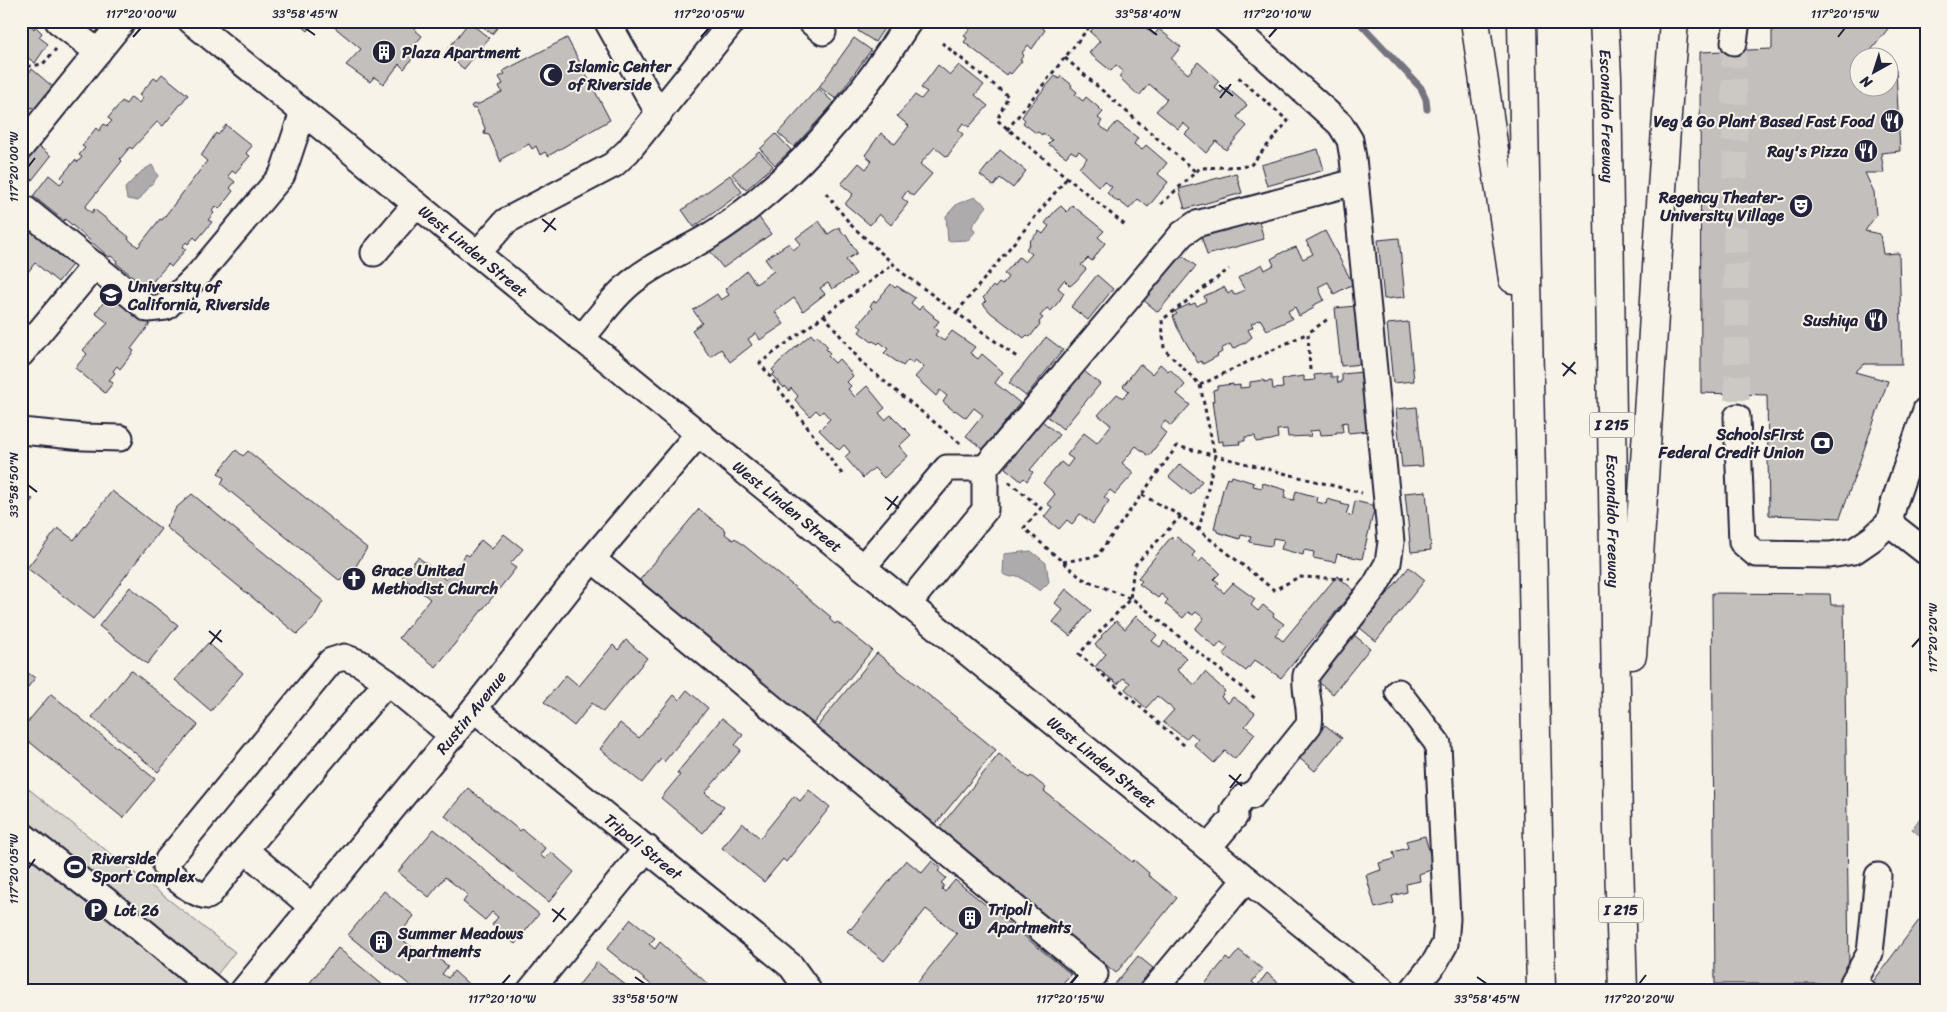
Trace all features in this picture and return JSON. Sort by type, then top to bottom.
[{"type":"highway","points":[[1475,21],[1530,394]]},
{"type":"highway","points":[[1522,21],[1542,991]]},
{"type":"highway","name":"Escondido Freeway","points":[[1604,21],[1608,96],[1618,829],[1623,991]]},
{"type":"highway","points":[[1618,829],[1645,474],[1662,174],[1674,21]]},
{"type":"street","points":[[21,147],[122,21]]},
{"type":"street","points":[[606,21],[659,114]]},
{"type":"street","points":[[477,254],[506,221],[613,165],[628,151],[659,114],[733,21]]},
{"type":"street","points":[[581,339],[622,291],[638,277],[709,236],[764,195],[803,159],[837,122],[859,94],[909,21]]},
{"type":"street","points":[[1208,848],[1235,816],[1234,810],[1244,797],[1252,796],[1309,725],[1311,714],[1305,687],[1306,675],[1375,586],[1388,564],[1391,542],[1350,140],[1340,124],[1226,21]]},
{"type":"street","points":[[64,26],[98,52]]},
{"type":"street","name":"West Linden Street","points":[[207,26],[303,112],[1384,991]]},
{"type":"street","points":[[25,209],[148,309],[166,306],[199,274],[282,175],[303,112]]},
{"type":"street","points":[[908,604],[985,510],[995,473],[1182,234],[1196,224],[1355,182]]},
{"type":"street","points":[[374,253],[416,204]]},
{"type":"street","points":[[21,354],[95,265]]},
{"type":"street","points":[[1738,417],[1742,542],[1756,554],[1830,555],[1854,551],[1873,538],[1889,523],[1926,410]]},
{"type":"street","points":[[21,430],[76,436],[120,438]]},
{"type":"street","name":"Rustin Avenue","points":[[243,991],[474,709],[592,559],[698,434]]},
{"type":"street","points":[[863,567],[947,468],[995,473]]},
{"type":"street","points":[[1889,523],[1926,552]]},
{"type":"street","points":[[592,559],[1095,974],[1081,991]]},
{"type":"street","points":[[386,682],[208,896],[201,896],[169,873],[166,867],[168,860],[331,660],[344,657],[360,663],[386,682],[452,736]]},
{"type":"street","points":[[1398,692],[1438,744],[1447,919],[1444,944],[1435,962],[1412,991]]},
{"type":"street","name":"Tripoli Street","points":[[474,709],[791,966],[806,990]]},
{"type":"street","points":[[21,834],[113,906],[215,991]]},
{"type":"street","points":[[530,991],[647,848]]},
{"type":"street","points":[[245,850],[311,906]]},
{"type":"street","points":[[1863,991],[1853,983],[1870,953],[1878,876]]},
{"type":"street","points":[[1152,991],[1246,879]]},
{"type":"path","points":[[1007,130],[1094,21]]},
{"type":"path","points":[[22,67],[43,64],[64,26]]},
{"type":"path","points":[[942,43],[1008,96],[996,120],[1126,226]]},
{"type":"path","points":[[1065,58],[1196,172]]},
{"type":"path","points":[[1161,204],[1200,168],[1250,166],[1288,121],[1237,76]]},
{"type":"path","points":[[957,312],[1067,178]]},
{"type":"path","points":[[826,193],[851,225],[892,264],[1018,358]]},
{"type":"path","points":[[842,474],[760,363],[892,264]]},
{"type":"path","points":[[1199,530],[1215,456],[1200,385],[1164,349],[1162,320],[1229,269]]},
{"type":"path","points":[[824,315],[862,363],[966,448]]},
{"type":"path","points":[[1200,385],[1308,333],[1328,319]]},
{"type":"path","points":[[1308,333],[1310,370]]},
{"type":"path","points":[[1063,562],[1097,556],[1177,446],[1362,493]]},
{"type":"path","points":[[995,473],[1041,508],[1024,528],[1081,578],[1130,599],[1256,699]]},
{"type":"path","points":[[1142,495],[1181,516],[1274,590],[1299,578],[1357,580]]},
{"type":"path","points":[[1181,516],[1134,566],[1130,599],[1079,654],[1184,746]]},
{"type":"shaded area","points":[[152,165],[158,176],[138,201],[127,199],[125,188],[142,171]]},
{"type":"shaded area","points":[[975,197],[987,206],[972,226],[975,232],[968,240],[948,241],[946,216],[957,204]]},
{"type":"shaded area","points":[[1031,551],[1046,563],[1049,582],[1040,591],[1018,576],[1011,577],[1003,574],[1004,554]]},
{"type":"shaded area","name":"Riverside Sport Complex","points":[[21,783],[235,952],[204,991],[21,991]]},
{"type":"shaded area","points":[[1920,818],[1926,823],[1926,841],[1912,829]]},
{"type":"building","points":[[21,21],[26,21],[34,29],[35,26],[42,33],[39,37],[48,44],[35,63],[21,54]]},
{"type":"building","points":[[296,21],[316,21],[308,31]]},
{"type":"building","name":"Plaza Apartment","points":[[327,21],[415,21],[417,24],[414,29],[422,36],[407,54],[412,59],[404,69],[399,64],[384,84],[374,77],[370,82],[346,65],[361,49]]},
{"type":"building","points":[[476,21],[503,21],[492,34]]},
{"type":"building","points":[[864,21],[889,21],[875,42],[858,31]]},
{"type":"building","points":[[979,21],[1042,21],[1039,25],[1045,30],[1032,49],[1028,45],[1022,53],[1024,55],[1020,60],[1022,61],[1011,74],[1008,72],[1006,75],[964,42],[967,38],[964,36]]},
{"type":"building","points":[[1100,21],[1149,21],[1152,23],[1147,29],[1154,35],[1159,29],[1181,47],[1171,59],[1188,74],[1198,62],[1219,81],[1214,87],[1221,93],[1226,87],[1247,105],[1237,117],[1247,126],[1226,150],[1216,141],[1206,153],[1185,134],[1190,129],[1183,123],[1178,129],[1156,111],[1167,99],[1149,84],[1139,96],[1119,77],[1123,71],[1116,65],[1111,71],[1089,53],[1100,41],[1090,32]]},
{"type":"building","points":[[1772,21],[1894,21],[1873,48],[1850,48],[1850,98],[1897,98],[1900,151],[1881,153],[1884,173],[1865,173],[1874,192],[1876,215],[1865,231],[1880,234],[1883,254],[1899,253],[1902,364],[1864,364],[1855,372],[1888,381],[1840,518],[1769,515],[1767,395],[1701,393],[1700,52],[1772,49]]},
{"type":"building","points":[[469,22],[489,38],[464,69],[445,53]]},
{"type":"building","points":[[567,38],[610,120],[548,156],[545,152],[540,155],[536,146],[532,149],[529,144],[503,158],[501,162],[489,135],[484,134],[485,128],[476,108],[473,109],[471,106],[477,105],[502,92],[499,86],[503,84],[499,77],[505,74],[503,71]]},
{"type":"building","points":[[854,38],[871,50],[836,99],[819,87]]},
{"type":"building","points":[[938,65],[950,75],[959,65],[984,85],[975,95],[988,106],[969,127],[963,123],[958,130],[963,134],[947,157],[935,147],[920,164],[932,174],[913,196],[907,191],[902,198],[908,203],[891,225],[879,214],[870,225],[845,204],[853,194],[841,184],[859,163],[866,169],[872,161],[865,155],[881,133],[895,144],[909,126],[897,116],[915,95],[921,99],[927,92],[921,88]]},
{"type":"building","points":[[32,69],[53,87],[36,110],[32,107],[21,120],[21,77],[24,79]]},
{"type":"building","points":[[162,74],[188,95],[163,126],[157,122],[120,159],[122,161],[85,207],[92,213],[94,209],[129,237],[128,239],[138,247],[160,219],[162,220],[207,161],[201,156],[216,133],[218,135],[226,125],[252,146],[246,153],[250,156],[235,173],[232,171],[228,176],[235,182],[230,188],[233,191],[219,209],[216,206],[212,211],[214,213],[208,220],[212,222],[197,240],[194,237],[188,244],[186,242],[182,247],[186,249],[171,267],[168,264],[147,288],[116,263],[117,261],[111,256],[109,257],[65,219],[64,221],[33,196],[49,175],[60,184],[64,180],[61,177],[75,160],[78,162],[82,157],[79,155],[85,148],[82,146],[96,128],[99,131],[104,124],[107,126],[112,121],[108,118],[122,101],[126,104],[131,97],[139,103],[143,98],[139,95],[154,78],[157,80]]},
{"type":"building","points":[[1055,76],[1059,79],[1061,76],[1072,85],[1071,87],[1077,92],[1075,95],[1083,101],[1086,97],[1103,112],[1098,118],[1102,121],[1099,125],[1108,132],[1117,122],[1138,138],[1134,144],[1142,150],[1146,145],[1167,163],[1158,174],[1168,182],[1148,207],[1138,199],[1129,209],[1118,202],[1107,193],[1112,187],[1104,181],[1099,187],[1079,168],[1087,158],[1079,151],[1076,154],[1071,151],[1066,157],[1048,144],[1052,140],[1043,133],[1042,135],[1038,132],[1036,133],[1023,123],[1025,120],[1022,117],[1028,108]]},
{"type":"building","points":[[818,88],[834,103],[794,147],[778,133]]},
{"type":"building","points":[[776,134],[791,150],[775,165],[760,149]]},
{"type":"building","points":[[37,145],[51,156],[21,194],[21,165]]},
{"type":"building","points":[[1318,149],[1324,170],[1267,186],[1261,165]]},
{"type":"building","points":[[1000,150],[1026,171],[1013,188],[1000,178],[994,186],[980,175]]},
{"type":"building","points":[[759,151],[773,166],[746,190],[732,174]]},
{"type":"building","points":[[1236,173],[1242,193],[1185,209],[1179,189]]},
{"type":"building","points":[[730,175],[742,192],[694,227],[682,210]]},
{"type":"building","points":[[1072,205],[1104,231],[1098,237],[1105,243],[1092,261],[1088,258],[1081,265],[1086,269],[1076,281],[1070,286],[1064,280],[1058,288],[1064,293],[1060,300],[1051,311],[1047,308],[1040,316],[1043,318],[1039,322],[1040,324],[1030,337],[1027,335],[1024,338],[991,313],[983,304],[986,301],[983,298],[993,286],[995,288],[999,283],[1002,285],[1008,277],[1004,274],[1019,257],[1025,262],[1032,254],[1026,249],[1029,242],[1039,231],[1043,234],[1049,226],[1045,223],[1055,211],[1061,206],[1067,212]]},
{"type":"building","points":[[758,216],[771,234],[723,268],[710,251]]},
{"type":"building","points":[[21,218],[75,261],[58,282],[35,263],[21,281]]},
{"type":"building","points":[[1258,218],[1264,239],[1207,255],[1201,235]]},
{"type":"building","points":[[819,221],[828,234],[839,227],[844,235],[846,234],[857,253],[846,260],[856,274],[832,289],[828,283],[820,288],[825,294],[803,311],[794,298],[775,312],[784,324],[760,340],[756,333],[748,339],[752,345],[730,362],[721,349],[710,357],[692,330],[702,323],[693,310],[717,294],[721,300],[729,295],[725,289],[747,271],[756,284],[774,271],[765,259],[789,243],[793,250],[801,244],[796,238]]},
{"type":"building","points":[[1325,231],[1353,284],[1334,294],[1328,282],[1318,287],[1324,300],[1312,306],[1314,308],[1299,316],[1295,307],[1288,311],[1292,319],[1267,330],[1260,319],[1251,324],[1253,327],[1248,330],[1252,337],[1246,342],[1233,349],[1230,344],[1221,349],[1222,352],[1218,356],[1203,364],[1201,361],[1198,363],[1177,327],[1173,316],[1177,314],[1175,311],[1190,304],[1195,303],[1197,306],[1206,301],[1204,296],[1224,287],[1228,294],[1232,291],[1234,295],[1245,290],[1238,278],[1262,264],[1265,270],[1274,265],[1271,259],[1283,252],[1296,247],[1303,259],[1313,254],[1306,241]]},
{"type":"building","points":[[1399,238],[1405,297],[1384,299],[1378,240]]},
{"type":"building","points":[[1179,253],[1196,266],[1158,312],[1142,299]]},
{"type":"building","points":[[1097,275],[1113,289],[1088,320],[1071,307]]},
{"type":"building","points":[[891,284],[915,298],[911,303],[919,310],[922,306],[939,321],[934,328],[938,331],[935,335],[944,341],[952,331],[975,347],[970,353],[978,359],[982,354],[1003,372],[995,383],[1020,403],[983,449],[966,436],[983,415],[974,408],[966,418],[954,411],[943,402],[947,396],[940,390],[936,396],[915,377],[924,367],[915,360],[912,363],[908,360],[903,366],[884,353],[888,349],[880,342],[878,344],[872,342],[859,332],[862,328],[858,325],[872,308],[870,306],[874,301],[876,302]]},
{"type":"building","points":[[112,292],[150,324],[131,349],[134,351],[120,369],[117,366],[113,371],[115,373],[109,380],[113,383],[105,393],[75,368],[87,354],[83,350],[108,323],[95,313]]},
{"type":"building","points":[[1356,306],[1362,364],[1341,366],[1335,308]]},
{"type":"building","points":[[1408,322],[1414,381],[1393,383],[1387,324]]},
{"type":"building","points":[[811,334],[814,338],[817,335],[828,347],[826,349],[830,353],[828,356],[835,363],[839,359],[849,370],[853,376],[847,382],[851,386],[848,389],[855,397],[867,386],[885,408],[879,413],[885,420],[891,415],[911,435],[899,446],[908,456],[884,478],[874,468],[863,478],[845,457],[850,452],[844,445],[839,450],[819,430],[830,419],[823,411],[820,414],[816,410],[810,416],[795,400],[798,396],[791,388],[789,391],[785,386],[784,388],[772,375],[775,373],[772,370],[780,361]]},
{"type":"building","points":[[1046,337],[1063,350],[1026,396],[1009,383]]},
{"type":"building","points":[[1140,364],[1152,374],[1160,364],[1168,371],[1170,369],[1185,385],[1177,394],[1190,405],[1171,426],[1165,421],[1160,428],[1166,433],[1149,456],[1136,446],[1122,463],[1134,473],[1115,494],[1110,490],[1104,497],[1109,501],[1093,524],[1080,514],[1072,524],[1067,520],[1059,529],[1044,517],[1052,507],[1047,504],[1055,494],[1043,483],[1061,462],[1067,467],[1073,459],[1067,455],[1084,433],[1097,443],[1111,425],[1098,415],[1117,394],[1123,398],[1129,391],[1123,386]]},
{"type":"building","points":[[1084,371],[1100,384],[1063,429],[1047,416]]},
{"type":"building","points":[[1363,372],[1369,431],[1348,433],[1347,422],[1342,423],[1343,432],[1336,432],[1336,434],[1321,435],[1320,430],[1310,431],[1311,436],[1288,437],[1287,429],[1277,430],[1278,438],[1271,440],[1256,442],[1255,436],[1245,437],[1245,441],[1239,441],[1240,444],[1223,445],[1223,441],[1218,442],[1212,401],[1214,401],[1213,390],[1217,389],[1217,386],[1233,384],[1233,386],[1240,385],[1240,388],[1250,387],[1250,382],[1264,380],[1264,382],[1272,381],[1273,389],[1283,388],[1282,380],[1304,376],[1304,381],[1315,380],[1314,375],[1331,373],[1331,377],[1337,377],[1338,383],[1342,382],[1342,374]]},
{"type":"building","points":[[1417,407],[1423,466],[1402,467],[1396,409]]},
{"type":"building","points":[[1042,421],[1059,435],[1030,470],[1033,472],[1027,481],[1024,478],[1021,481],[1005,468]]},
{"type":"building","points":[[236,450],[243,456],[248,451],[367,548],[356,566],[340,581],[221,484],[224,478],[218,473]]},
{"type":"building","points":[[1180,464],[1202,481],[1191,495],[1169,477]]},
{"type":"building","points":[[1232,476],[1254,483],[1253,486],[1262,488],[1263,483],[1286,490],[1284,498],[1294,500],[1296,491],[1317,497],[1316,502],[1326,504],[1327,499],[1342,503],[1349,506],[1346,514],[1352,516],[1355,501],[1375,506],[1362,559],[1337,554],[1335,562],[1328,561],[1313,558],[1314,552],[1304,550],[1303,555],[1281,549],[1284,540],[1273,538],[1272,546],[1249,542],[1251,537],[1241,535],[1240,539],[1217,532],[1214,529],[1223,489],[1227,478],[1231,479]]},
{"type":"building","points":[[112,491],[161,529],[93,619],[27,568],[58,528],[74,540]]},
{"type":"building","points":[[1426,491],[1431,550],[1411,552],[1405,493]]},
{"type":"building","points":[[192,494],[323,601],[313,619],[297,634],[166,527],[176,508]]},
{"type":"building","points":[[21,496],[33,499],[21,514]]},
{"type":"building","points":[[699,509],[726,531],[725,534],[733,540],[735,538],[831,617],[829,619],[835,624],[837,622],[872,650],[812,725],[638,582]]},
{"type":"building","points":[[504,534],[523,549],[510,564],[516,568],[436,667],[399,638],[430,599],[402,577],[418,557],[446,580],[466,554],[469,556],[481,540],[492,549]]},
{"type":"building","points":[[1171,537],[1174,540],[1177,537],[1195,552],[1192,556],[1199,562],[1203,558],[1220,573],[1214,579],[1219,583],[1216,586],[1224,593],[1233,583],[1255,599],[1251,605],[1258,611],[1263,605],[1274,614],[1273,616],[1284,624],[1275,635],[1283,641],[1337,576],[1354,590],[1281,678],[1255,660],[1246,671],[1223,654],[1228,648],[1221,642],[1216,648],[1195,629],[1204,618],[1196,612],[1193,615],[1188,612],[1183,618],[1165,604],[1168,600],[1161,594],[1158,598],[1139,584],[1142,581],[1138,578]]},
{"type":"building","points":[[1409,567],[1425,580],[1376,641],[1360,628]]},
{"type":"building","points":[[130,587],[178,625],[147,664],[99,626]]},
{"type":"building","points":[[1066,589],[1091,610],[1070,636],[1053,622],[1063,610],[1055,603]]},
{"type":"building","points":[[1712,593],[1830,594],[1831,605],[1844,605],[1849,968],[1836,984],[1715,984]]},
{"type":"building","points":[[1136,616],[1157,635],[1152,641],[1160,647],[1164,641],[1187,658],[1177,670],[1195,685],[1205,672],[1225,691],[1221,697],[1228,703],[1233,697],[1255,713],[1245,726],[1255,734],[1235,759],[1225,751],[1214,763],[1194,745],[1198,739],[1191,733],[1186,739],[1163,722],[1174,710],[1157,696],[1146,708],[1125,689],[1130,683],[1123,678],[1118,684],[1095,667],[1106,654],[1095,645],[1101,636],[1116,621],[1125,629]]},
{"type":"building","points":[[1354,635],[1370,648],[1333,694],[1317,681]]},
{"type":"building","points":[[626,640],[647,658],[603,712],[592,703],[574,726],[544,702],[566,675],[579,686],[613,645],[618,650]]},
{"type":"building","points":[[208,643],[243,673],[211,711],[175,680]]},
{"type":"building","points":[[877,653],[996,750],[934,826],[815,729]]},
{"type":"building","points":[[21,668],[35,678],[21,696]]},
{"type":"building","points":[[131,670],[198,725],[158,772],[92,717]]},
{"type":"building","points":[[687,690],[708,708],[664,762],[661,759],[642,783],[600,749],[620,723],[639,738],[674,695],[679,700]]},
{"type":"building","points":[[51,694],[155,779],[123,818],[21,735],[21,730]]},
{"type":"building","points":[[722,718],[743,735],[735,745],[741,750],[705,793],[724,807],[703,833],[661,798],[680,775],[677,773]]},
{"type":"building","points":[[1325,725],[1342,738],[1315,771],[1299,758]]},
{"type":"building","points":[[999,754],[1029,778],[1031,776],[1046,788],[1044,791],[1132,862],[1134,860],[1149,873],[1148,875],[1177,898],[1116,973],[939,828]]},
{"type":"building","points":[[468,788],[520,831],[522,829],[545,848],[540,855],[545,859],[551,852],[574,872],[549,902],[445,816]]},
{"type":"building","points":[[809,790],[830,807],[786,862],[783,859],[764,882],[722,848],[742,823],[760,838],[794,796],[800,801]]},
{"type":"building","points":[[434,829],[539,914],[515,944],[492,925],[498,917],[492,912],[485,920],[463,902],[468,895],[445,877],[429,897],[398,872]]},
{"type":"building","points":[[1425,836],[1434,869],[1419,874],[1420,881],[1406,884],[1407,892],[1392,896],[1394,903],[1375,908],[1366,875],[1381,870],[1379,863],[1395,859],[1393,852],[1408,848],[1406,841]]},
{"type":"building","name":"Tripoli Apartments","points":[[906,860],[922,873],[932,861],[941,868],[938,871],[946,878],[941,883],[944,885],[942,889],[945,892],[955,880],[1071,974],[1062,984],[1070,991],[916,991],[913,988],[957,934],[926,909],[884,961],[847,931],[851,929]]},
{"type":"building","name":"Summer Meadows Apartments","points":[[384,891],[414,916],[398,936],[420,954],[425,948],[448,966],[442,974],[448,978],[454,971],[476,991],[417,991],[348,935]]},
{"type":"building","points":[[1926,911],[1926,991],[1866,991]]},
{"type":"building","points":[[631,919],[655,938],[649,944],[655,949],[660,942],[716,991],[659,991],[607,949]]},
{"type":"building","points":[[338,948],[390,991],[303,991]]},
{"type":"building","points":[[1239,950],[1262,969],[1252,982],[1257,986],[1267,973],[1288,991],[1206,991],[1208,988],[1204,985],[1226,958],[1230,961]]},
{"type":"building","points":[[1138,956],[1153,968],[1134,991],[1109,991]]},
{"type":"building","points":[[597,962],[633,991],[574,991]]},
{"type":"waterway","points":[[1358,21],[1421,88],[1426,99],[1427,109]]},
{"type":"tunnel","points":[[1734,42],[1737,417]]},
{"type":"place","name":"Plaza Apartment","points":[[384,52]]},
{"type":"place","name":"Islamic Center of Riverside","points":[[551,75]]},
{"type":"place","name":"Veg & Go Plant Based Fast Food","points":[[1892,121]]},
{"type":"place","name":"Ray's Pizza","points":[[1866,151]]},
{"type":"place","name":"Regency Theater- University Village","points":[[1801,206]]},
{"type":"place","name":"University of California, Riverside","points":[[111,295]]},
{"type":"place","name":"Sushiya","points":[[1876,320]]},
{"type":"place","name":"SchoolsFirst Federal Credit Union","points":[[1822,443]]},
{"type":"place","name":"Grace United Methodist Church","points":[[354,579]]},
{"type":"place","name":"Riverside Sport Complex","points":[[75,867]]},
{"type":"place","name":"Lot 26","points":[[96,910]]},
{"type":"place","name":"Tripoli Apartments","points":[[970,918]]},
{"type":"place","name":"Summer Meadows Apartments","points":[[381,942]]}]
